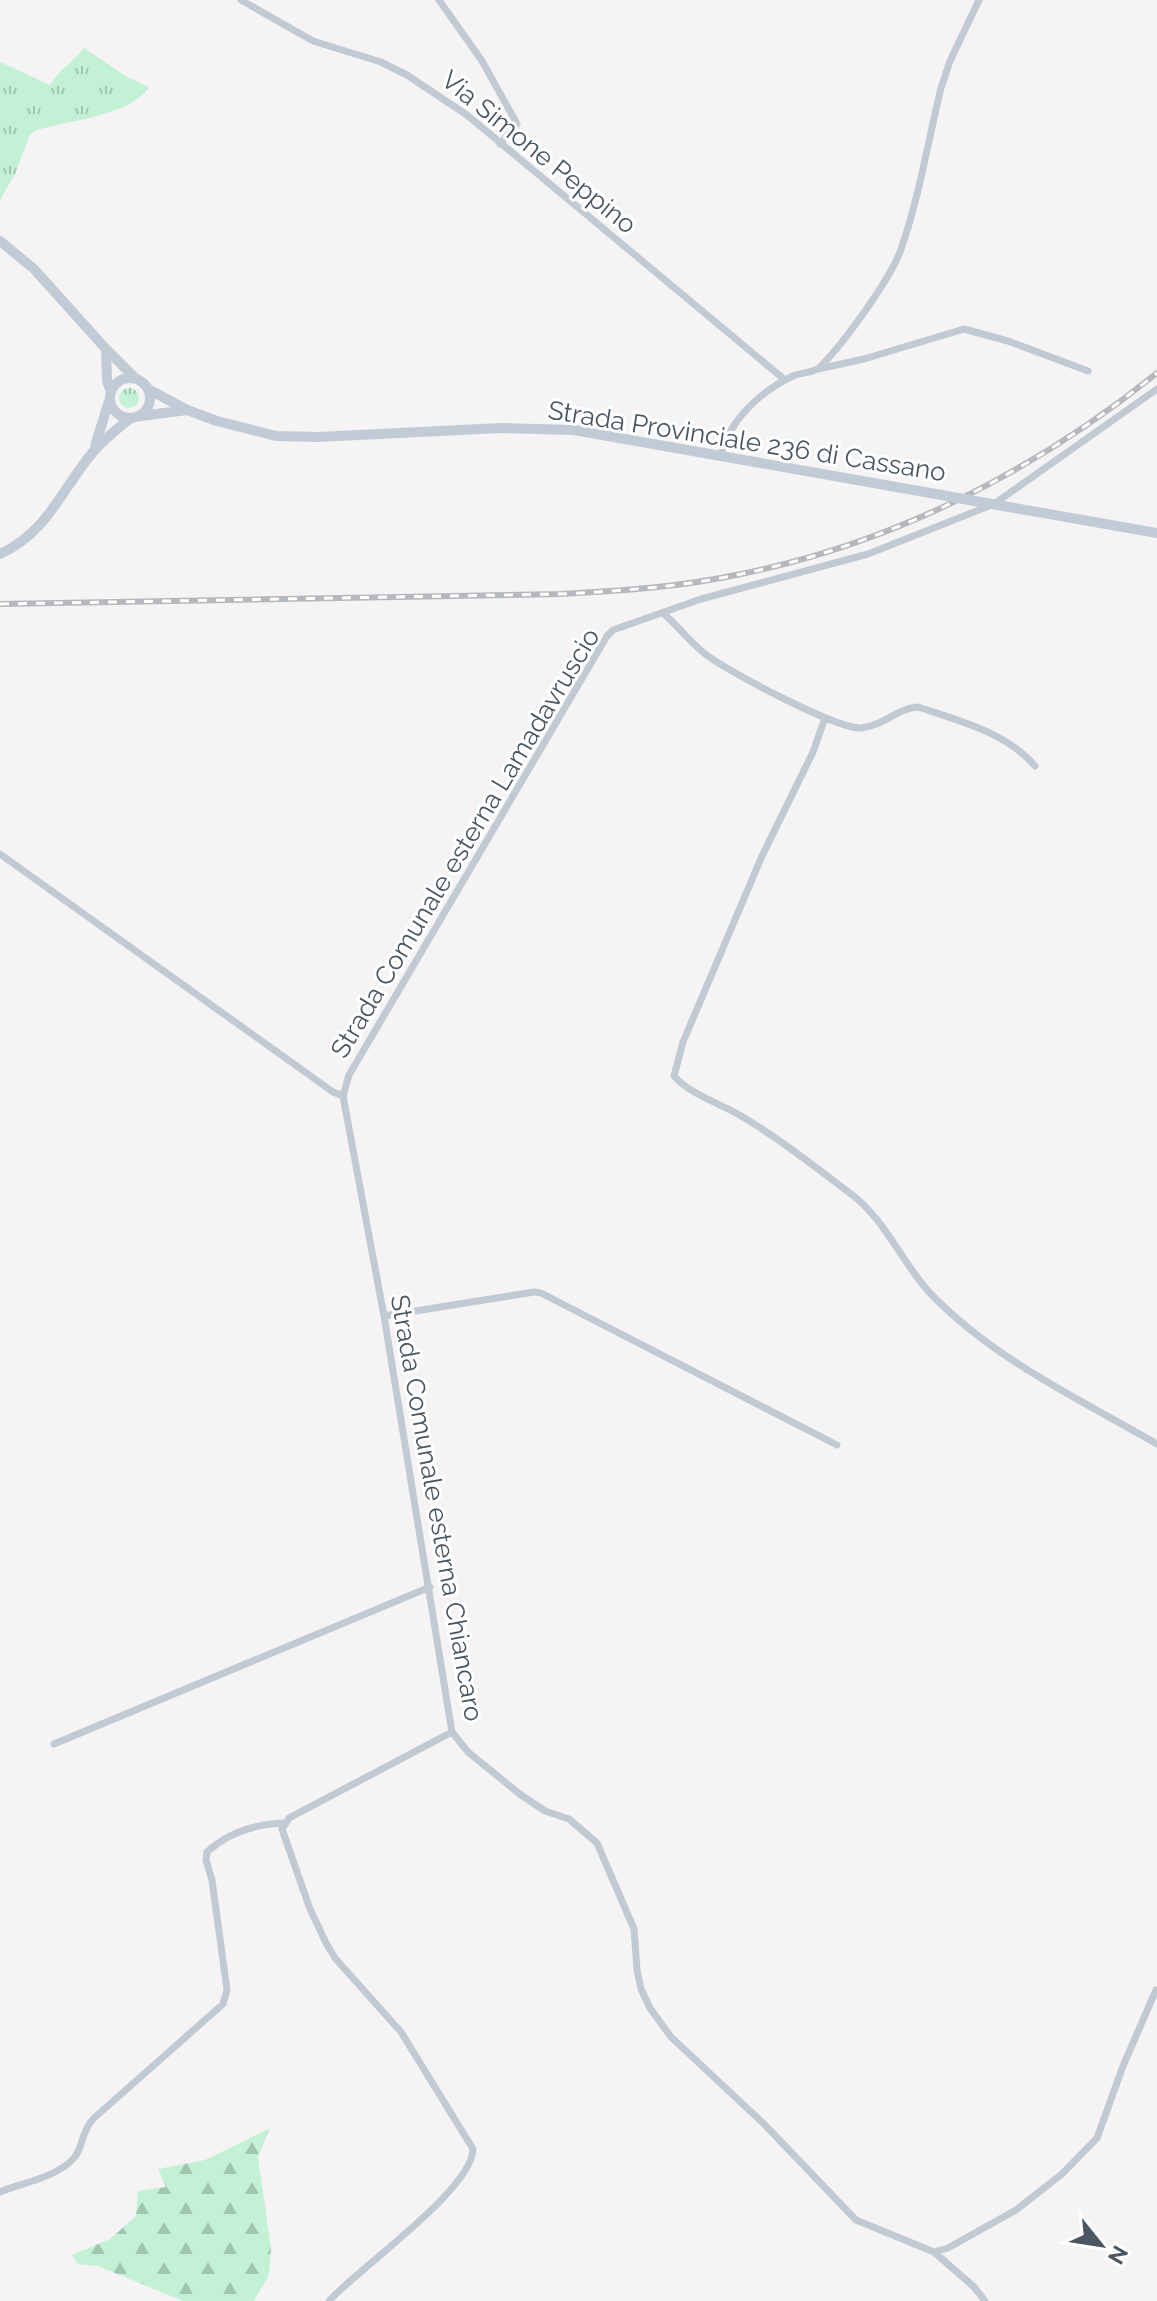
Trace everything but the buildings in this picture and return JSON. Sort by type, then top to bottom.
[{"type":"main road","points":[[0,241],[34,269],[106,349],[148,389],[150,401],[93,452],[41,527],[23,542],[0,554]]},
{"type":"main road","points":[[106,349],[107,381],[114,411],[125,418],[187,410]]},
{"type":"main road","points":[[93,452],[110,395],[124,379],[136,379]]},
{"type":"main road","name":"Strada Provinciale 236 di Cassano","points":[[148,389],[187,410],[236,428],[276,436],[307,438],[525,428],[592,432],[1157,533]]},
{"type":"street","name":"Via Simone Peppino","points":[[241,0],[313,41],[381,62],[407,75],[467,115],[785,380]]},
{"type":"street","points":[[439,0],[489,72],[517,124],[500,144]]},
{"type":"street","points":[[818,369],[850,329],[897,259],[941,88],[950,61],[979,0]]},
{"type":"street","points":[[721,455],[724,444],[754,401],[785,380],[964,329],[1008,341],[1088,371]]},
{"type":"street","name":"Strada Comunale esterna Lamadavruscio","points":[[343,1096],[349,1075],[607,636],[621,626],[701,599],[868,554],[990,504],[1157,389]]},
{"type":"street","points":[[664,614],[704,653],[825,718],[853,728],[864,728],[918,707],[1012,744],[1035,766]]},
{"type":"street","points":[[825,718],[813,752],[762,856],[683,1042],[674,1076],[758,1128],[859,1200],[931,1294],[982,1339],[1063,1391],[1157,1444]]},
{"type":"street","points":[[0,854],[333,1092],[343,1096]]},
{"type":"street","name":"Strada Comunale esterna Chiancaro","points":[[343,1096],[384,1316],[452,1732],[468,1752],[521,1795],[545,1811],[569,1819],[597,1843],[634,1929],[641,1989],[650,2008],[671,2037],[763,2123],[856,2220],[934,2252],[974,2287],[985,2301]]},
{"type":"street","points":[[384,1316],[541,1293],[837,1445]]},
{"type":"street","points":[[54,1744],[430,1587]]},
{"type":"street","points":[[0,2192],[49,2174],[73,2159],[85,2129],[93,2119],[223,2004],[227,1990],[207,1852],[233,1833],[253,1826],[284,1823],[452,1732]]},
{"type":"street","points":[[284,1823],[284,1837],[326,1943],[335,1958],[401,2032],[473,2149],[473,2158],[448,2195],[346,2282],[329,2301]]},
{"type":"street","points":[[934,2252],[958,2243],[1016,2210],[1062,2174],[1097,2138],[1123,2066],[1156,1990]]},
{"type":"green space","points":[[84,48],[127,77],[149,87],[140,97],[112,111],[35,131],[30,135],[15,174],[0,200],[0,62],[50,85]]},
{"type":"green space","points":[[125,388],[133,388],[139,398],[133,408],[125,408],[119,402],[119,394]]},
{"type":"green space","points":[[270,2128],[258,2157],[271,2248],[269,2275],[254,2301],[183,2301],[98,2266],[78,2264],[72,2255],[110,2239],[136,2216],[138,2191],[166,2187],[158,2169],[205,2160]]},
{"type":"railway","points":[[0,604],[560,594],[628,590],[741,574],[853,543],[961,499],[1062,441],[1157,373]]}]
